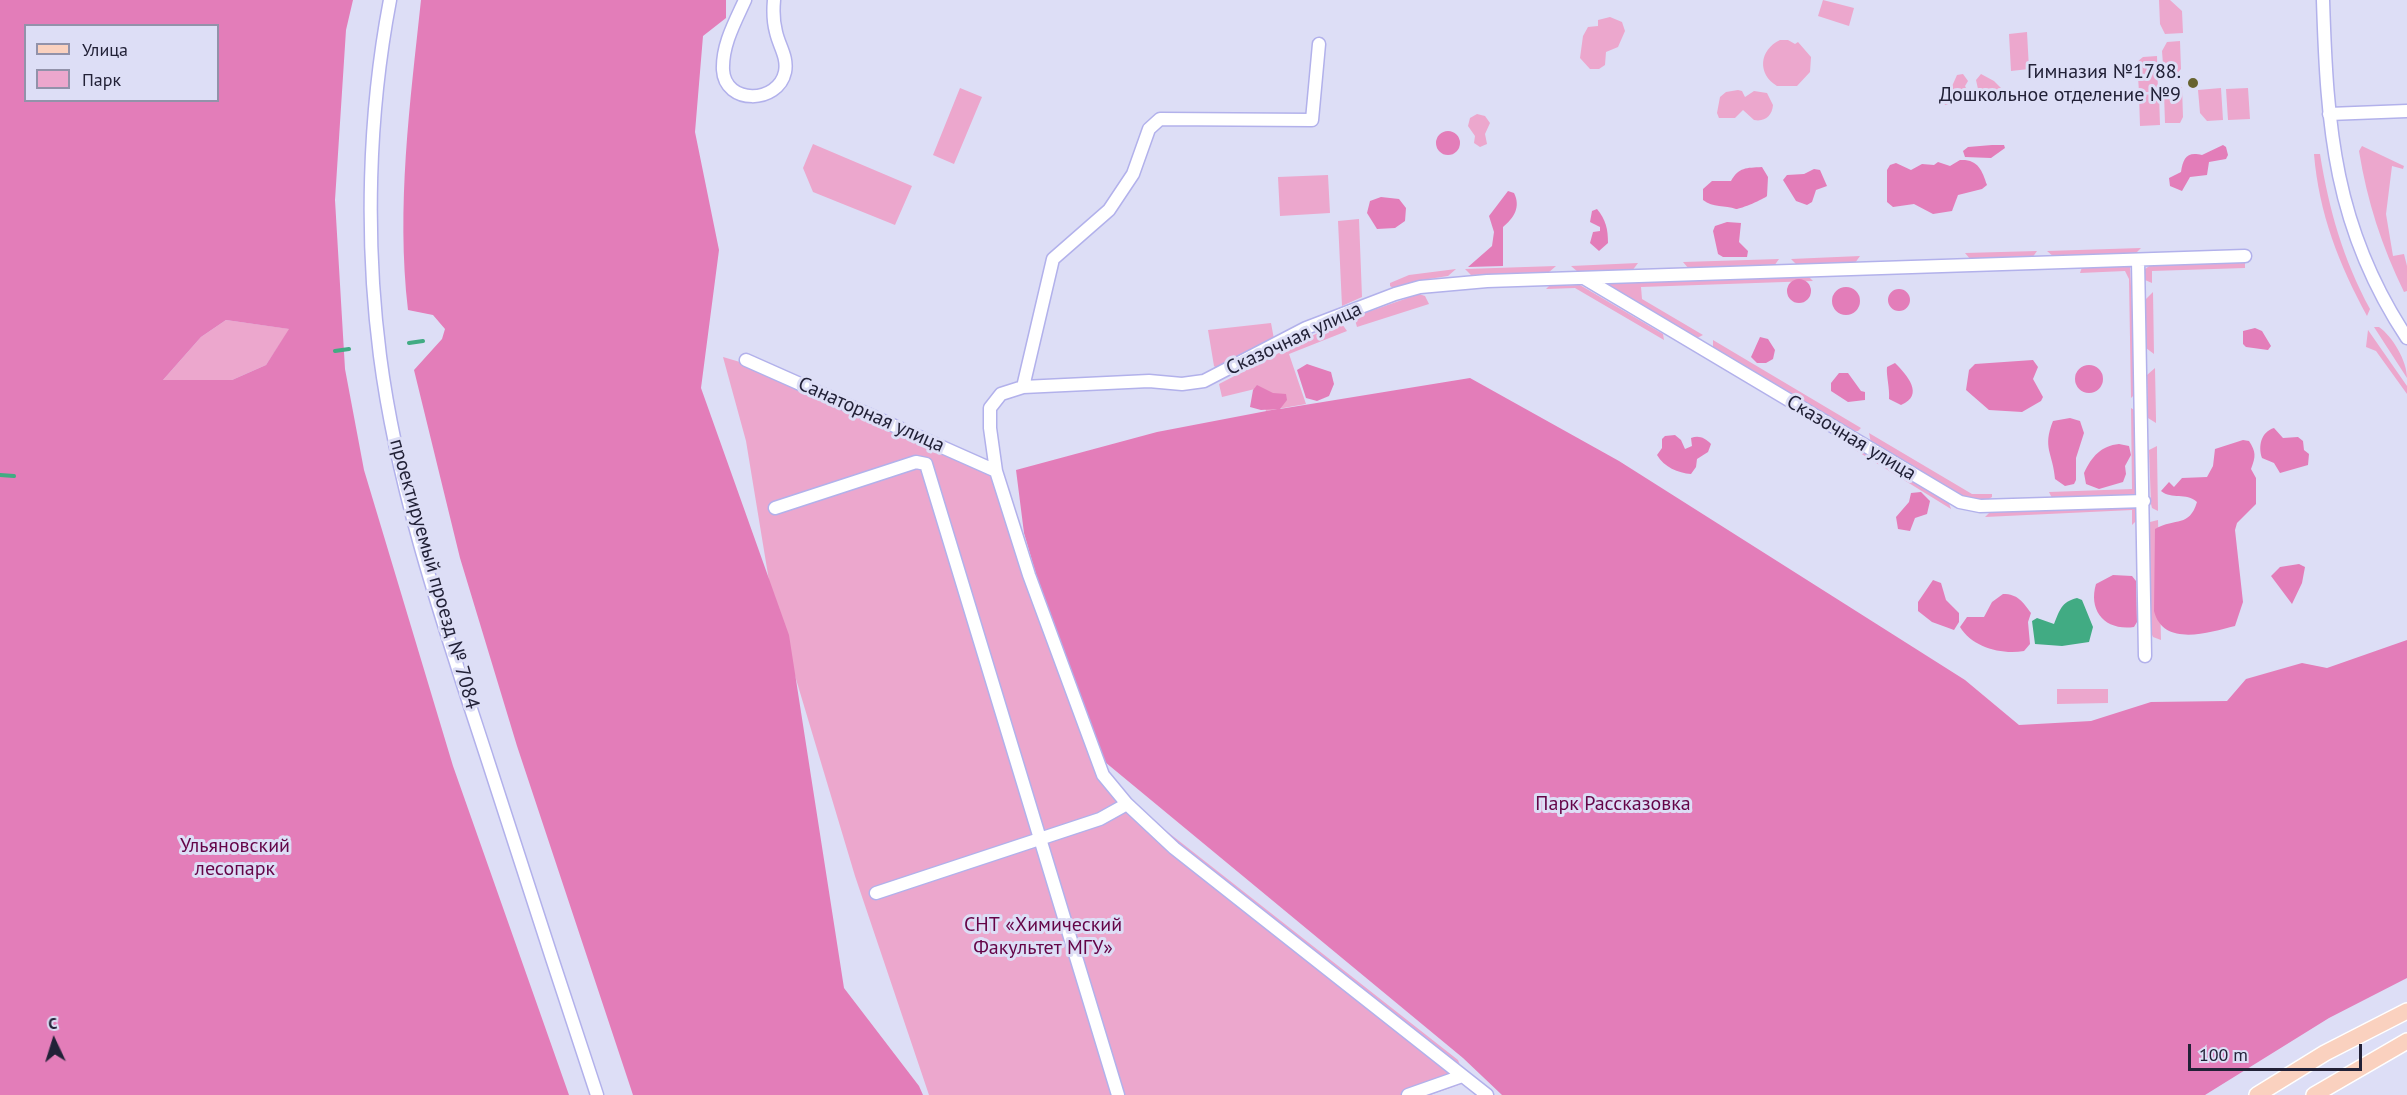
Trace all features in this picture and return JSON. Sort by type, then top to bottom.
[{"type":"main road","points":[[2257,1095],[2325,1053],[2407,1011]]},
{"type":"main road","points":[[2313,1095],[2407,1041]]},
{"type":"street","name":"проектируемый проезд № 7084","points":[[390,0],[375,115],[372,208],[380,356],[394,438],[412,512],[463,683],[597,1095]]},
{"type":"street","points":[[745,0],[727,43],[723,71],[731,88],[739,94],[753,97],[773,90],[784,74],[784,54],[773,14],[774,0]]},
{"type":"street","points":[[2323,0],[2329,114],[2339,183],[2353,232],[2381,295],[2407,338]]},
{"type":"street","points":[[1319,44],[1312,120],[1160,119],[1149,129],[1133,174],[1109,210],[1053,259],[1023,387],[1001,394],[990,408],[990,428],[996,471],[1029,575],[1103,775],[1127,804],[1174,848],[1487,1095]]},
{"type":"street","points":[[2329,114],[2407,111]]},
{"type":"street","name":"Сказочная улица","points":[[1023,387],[1149,381],[1182,384],[1204,381],[1306,328],[1407,290],[1487,281],[2245,256]]},
{"type":"street","points":[[2138,260],[2145,656]]},
{"type":"street","name":"Сказочная улица","points":[[1584,278],[1960,502],[1980,506],[2144,501]]},
{"type":"street","name":"Санаторная улица","points":[[746,360],[996,471]]},
{"type":"street","points":[[776,508],[916,462],[926,464],[1038,839],[1118,1095]]},
{"type":"street","points":[[876,893],[1100,819],[1127,804]]},
{"type":"street","points":[[1408,1095],[1462,1076]]},
{"type":"green space","name":"Ульяновский лесопарк","points":[[0,0],[353,0],[346,30],[335,200],[345,369],[364,470],[453,766],[569,1095],[0,1095]],"holes":[[[226,320],[289,329],[266,365],[232,380],[163,380],[201,337]]]},
{"type":"green space","points":[[421,0],[726,0],[726,18],[703,36],[695,132],[719,250],[701,388],[789,635],[844,988],[919,1086],[923,1095],[633,1095],[517,746],[460,558],[414,370],[442,339],[445,329],[433,315],[408,310],[405,271],[403,233],[406,155]]},
{"type":"green space","points":[[1823,0],[1854,8],[1849,26],[1818,16]]},
{"type":"green space","points":[[2159,0],[2170,0],[2182,11],[2183,33],[2165,34],[2160,24]]},
{"type":"green space","points":[[1610,17],[1622,22],[1625,31],[1618,47],[1606,52],[1605,65],[1599,69],[1590,69],[1580,58],[1583,36],[1588,27],[1598,26],[1598,20]]},
{"type":"green space","points":[[2027,32],[2029,69],[2011,71],[2009,34]]},
{"type":"green space","points":[[1780,40],[1788,40],[1795,44],[1798,42],[1811,57],[1810,72],[1797,86],[1777,86],[1766,75],[1763,62],[1765,56],[1773,44]]},
{"type":"green space","points":[[2180,41],[2181,69],[2173,78],[2164,78],[2162,51],[2167,42]]},
{"type":"green space","points":[[2157,56],[2158,92],[2139,92],[2137,62],[2143,57]]},
{"type":"green space","points":[[1963,74],[1968,81],[1965,86],[1968,92],[1966,99],[1945,105],[1942,96],[1949,93],[1957,75]]},
{"type":"green space","points":[[1981,74],[1994,81],[2003,90],[2003,100],[1987,101],[1980,98],[1976,80]]},
{"type":"green space","points":[[2182,87],[2183,117],[2180,123],[2165,123],[2164,93],[2169,88]]},
{"type":"green space","points":[[960,88],[982,97],[954,164],[933,155]]},
{"type":"green space","points":[[2221,88],[2223,120],[2207,121],[2200,113],[2198,90]]},
{"type":"green space","points":[[2248,88],[2250,119],[2228,120],[2226,89]]},
{"type":"green space","points":[[1742,91],[1745,97],[1754,91],[1767,93],[1773,105],[1769,115],[1765,119],[1754,120],[1743,110],[1735,118],[1719,118],[1717,113],[1720,97],[1726,92]]},
{"type":"green space","points":[[2159,94],[2160,125],[2140,126],[2139,95]]},
{"type":"green space","points":[[1477,114],[1485,116],[1490,123],[1485,134],[1487,144],[1480,147],[1474,143],[1475,136],[1468,126],[1470,118]]},
{"type":"green space","points":[[1448,131],[1453,132],[1459,138],[1459,148],[1453,154],[1448,155],[1443,154],[1437,148],[1436,143],[1437,138],[1443,132]]},
{"type":"green space","points":[[813,144],[912,186],[895,225],[813,192],[803,168]]},
{"type":"green space","points":[[2004,145],[2005,148],[1991,158],[1965,157],[1963,151],[1968,147]]},
{"type":"green space","points":[[2223,145],[2228,155],[2226,159],[2209,162],[2207,175],[2190,177],[2182,191],[2170,186],[2169,178],[2181,172],[2183,163],[2189,155],[2202,155]]},
{"type":"green space","points":[[2362,146],[2404,166],[2403,169],[2392,166],[2386,214],[2393,256],[2404,254],[2407,266],[2407,291],[2404,292],[2382,241],[2371,206],[2359,151]]},
{"type":"green space","points":[[2314,154],[2320,154],[2338,234],[2352,272],[2370,309],[2367,316],[2339,258],[2332,238],[2320,197]]},
{"type":"green space","points":[[1960,160],[1971,161],[1975,164],[1987,185],[1982,189],[1958,195],[1952,211],[1933,214],[1914,204],[1893,207],[1887,202],[1887,170],[1890,165],[1896,163],[1911,170],[1922,164],[1934,165],[1938,162],[1950,166]]},
{"type":"green space","points":[[1762,167],[1768,177],[1767,196],[1736,209],[1703,200],[1703,189],[1712,181],[1731,181],[1737,173],[1744,169]]},
{"type":"green space","points":[[1814,169],[1820,170],[1827,186],[1816,190],[1812,202],[1807,205],[1796,201],[1783,180],[1787,175],[1804,174]]},
{"type":"green space","points":[[1328,175],[1330,213],[1280,216],[1278,177]]},
{"type":"green space","points":[[1508,191],[1514,193],[1517,203],[1513,216],[1503,227],[1503,266],[1468,267],[1492,246],[1494,232],[1489,216]]},
{"type":"green space","points":[[1381,197],[1399,199],[1406,208],[1405,221],[1395,228],[1377,229],[1367,213],[1370,201]]},
{"type":"green space","points":[[1597,209],[1604,221],[1608,238],[1608,243],[1599,251],[1590,243],[1593,232],[1600,231],[1600,227],[1590,222],[1592,211]]},
{"type":"green space","points":[[1359,219],[1362,297],[1342,306],[1338,221]]},
{"type":"green space","points":[[1727,222],[1741,223],[1739,242],[1748,251],[1747,257],[1723,257],[1718,254],[1713,231],[1715,226]]},
{"type":"green space","points":[[2141,248],[2135,254],[2054,257],[2047,251]]},
{"type":"green space","points":[[2037,251],[2032,258],[1971,260],[1965,253]]},
{"type":"green space","points":[[1860,256],[1855,263],[1797,265],[1791,259]]},
{"type":"green space","points":[[1779,259],[1774,266],[1689,269],[1683,262]]},
{"type":"green space","points":[[1638,263],[1632,271],[1578,272],[1571,266]]},
{"type":"green space","points":[[2245,263],[2245,268],[2152,271],[2152,283],[2145,280],[2145,269],[2151,265]]},
{"type":"green space","points":[[2130,265],[2136,393],[2131,398],[2129,279],[2125,271],[2080,273],[2082,267]]},
{"type":"green space","points":[[1556,266],[1548,273],[1471,275],[1465,269]]},
{"type":"green space","points":[[1456,269],[1448,276],[1393,288],[1390,286],[1390,283],[1409,275]]},
{"type":"green space","points":[[1808,276],[1813,281],[1641,287],[1642,299],[1703,335],[1697,338],[1607,286],[1610,282]]},
{"type":"green space","points":[[1799,279],[1804,280],[1810,286],[1810,296],[1804,302],[1799,303],[1794,302],[1788,296],[1787,291],[1788,286],[1794,280]]},
{"type":"green space","points":[[1580,285],[1663,334],[1664,340],[1575,288],[1546,289],[1549,286]]},
{"type":"green space","points":[[1846,287],[1856,291],[1860,301],[1856,311],[1846,315],[1836,311],[1832,301],[1836,291]]},
{"type":"green space","points":[[1899,289],[1907,292],[1910,300],[1907,308],[1899,311],[1891,308],[1888,300],[1891,292]]},
{"type":"green space","points":[[2153,292],[2154,354],[2146,348],[2145,300]]},
{"type":"green space","points":[[1419,294],[1425,296],[1429,304],[1357,327],[1355,320],[1359,315]]},
{"type":"green space","points":[[226,320],[290,329],[266,365],[232,380],[163,380],[201,337]]},
{"type":"green space","points":[[1271,323],[1274,339],[1217,369],[1214,366],[1208,330]]},
{"type":"green space","points":[[1335,324],[1342,324],[1347,331],[1289,354],[1306,404],[1266,411],[1259,388],[1222,397],[1219,384]]},
{"type":"green space","points":[[2374,327],[2379,327],[2384,331],[2394,343],[2405,364],[2407,378]]},
{"type":"green space","points":[[2255,328],[2262,331],[2271,346],[2268,350],[2246,347],[2243,344],[2243,331]]},
{"type":"green space","points":[[2368,330],[2407,386],[2407,394],[2376,351],[2366,347]]},
{"type":"green space","points":[[1760,337],[1768,339],[1775,350],[1773,359],[1766,363],[1757,363],[1751,357]]},
{"type":"green space","points":[[1713,340],[1861,428],[1858,431],[1850,431],[1713,348]]},
{"type":"green space","name":"СНТ «Химический Факультет МГУ»","points":[[723,357],[750,365],[991,475],[1048,638],[1104,782],[1458,1060],[1467,1082],[1430,1095],[929,1095],[855,876],[772,599],[746,441]]},
{"type":"green space","points":[[2033,360],[2038,367],[2033,379],[2043,397],[2041,401],[2022,412],[1989,410],[1966,390],[1969,370],[1975,364]]},
{"type":"green space","points":[[1895,363],[1912,385],[1913,390],[1908,401],[1901,405],[1889,399],[1887,367]]},
{"type":"green space","points":[[1307,364],[1331,372],[1334,384],[1329,396],[1317,401],[1306,398],[1297,370]]},
{"type":"green space","points":[[2089,365],[2099,369],[2103,379],[2099,389],[2089,393],[2079,389],[2075,379],[2079,369]]},
{"type":"green space","points":[[2155,368],[2156,423],[2148,418],[2147,375]]},
{"type":"green space","points":[[1839,373],[1848,373],[1861,391],[1865,392],[1865,400],[1848,402],[1831,391],[1831,383]]},
{"type":"green space","name":"Парк Рассказовка","points":[[1470,378],[1619,461],[1965,680],[2019,725],[2091,721],[2151,702],[2227,701],[2246,679],[2302,663],[2327,668],[2407,640],[2407,978],[2329,1018],[2205,1095],[1502,1095],[1463,1058],[1105,762],[1036,574],[1024,533],[1016,470],[1157,432],[1277,409],[1261,410],[1250,407],[1253,390],[1257,385],[1273,393],[1286,394],[1287,400],[1280,409]]},
{"type":"green space","points":[[2131,408],[2136,411],[2137,493],[2130,496],[2052,498],[2049,492],[2132,489]]},
{"type":"green space","points":[[2070,418],[2080,421],[2084,433],[2076,458],[2076,480],[2074,484],[2065,486],[2055,479],[2048,438],[2053,421]]},
{"type":"green space","points":[[2274,428],[2283,438],[2298,437],[2303,441],[2304,450],[2309,454],[2308,465],[2280,473],[2274,463],[2262,458],[2260,449],[2263,436]]},
{"type":"green space","points":[[1869,433],[1972,494],[1992,494],[1992,497],[1987,500],[1967,500],[1871,443]]},
{"type":"green space","points":[[1675,435],[1681,440],[1685,449],[1692,446],[1691,438],[1694,437],[1702,438],[1711,444],[1708,452],[1697,459],[1696,467],[1691,474],[1672,469],[1657,455],[1662,448],[1662,439],[1665,436]]},
{"type":"green space","points":[[2243,440],[2249,441],[2254,451],[2251,469],[2256,478],[2256,504],[2237,523],[2235,530],[2243,602],[2235,626],[2188,635],[2167,630],[2159,622],[2154,611],[2155,529],[2186,519],[2194,510],[2197,502],[2188,497],[2165,494],[2161,491],[2169,482],[2174,487],[2182,478],[2207,477],[2213,466],[2215,449]]},
{"type":"green space","points":[[2119,444],[2129,446],[2131,455],[2125,466],[2126,474],[2123,482],[2099,489],[2086,484],[2084,473],[2094,457],[2107,447]]},
{"type":"green space","points":[[2157,446],[2158,511],[2152,508],[2151,504],[2149,450]]},
{"type":"green space","points":[[1852,448],[1949,503],[1951,509]]},
{"type":"green space","points":[[1921,492],[1930,501],[1927,514],[1915,518],[1910,531],[1898,529],[1896,517],[1909,502],[1911,493]]},
{"type":"green space","points":[[2135,507],[2137,520],[2132,525],[2132,510],[1985,517],[1990,512]]},
{"type":"green space","points":[[2158,520],[2161,640],[2153,637],[2151,633],[2147,526],[2150,522]]},
{"type":"green space","points":[[2299,564],[2305,567],[2302,583],[2292,604],[2271,576],[2280,567]]},
{"type":"green space","points":[[2113,575],[2132,576],[2136,581],[2137,622],[2134,627],[2115,626],[2101,617],[2097,611],[2094,603],[2096,584]]},
{"type":"green space","points":[[1933,580],[1941,583],[1946,600],[1959,613],[1959,622],[1954,630],[1932,622],[1918,611],[1918,602]]},
{"type":"green space","points":[[2003,594],[2016,597],[2031,613],[2028,622],[2030,644],[2024,651],[2006,652],[1988,648],[1972,640],[1960,627],[1967,617],[1984,617],[1992,602]]},
{"type":"green space","points":[[2057,689],[2108,689],[2108,703],[2057,704]]},
{"type":"shaded area","points":[[2077,598],[2082,600],[2093,627],[2089,642],[2062,646],[2035,644],[2032,621],[2037,618],[2054,624],[2064,604]]},
{"type":"waterway","points":[[409,343],[423,341]]},
{"type":"waterway","points":[[335,351],[349,349]]},
{"type":"waterway","points":[[0,475],[14,476]]},
{"type":"place","name":"Гимназия №1788. Дошкольное отделение №9","points":[[2193,83]]}]
